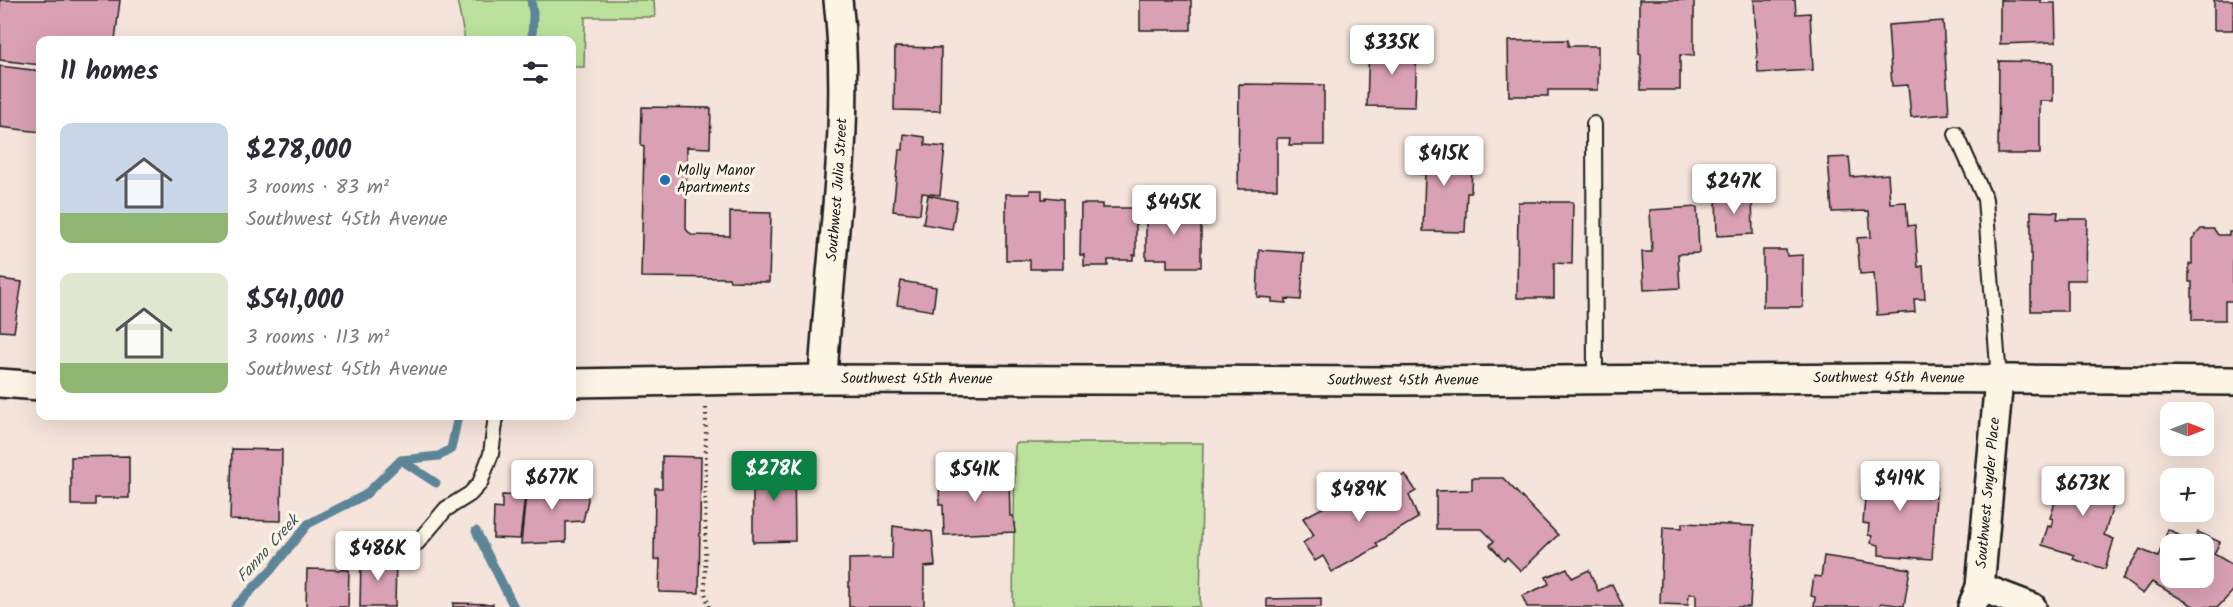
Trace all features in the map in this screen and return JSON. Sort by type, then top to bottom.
[{"type":"street","name":"Southwest Julia Street","points":[[823,379],[837,214],[844,82],[838,0]]},
{"type":"street","name":"Southwest 45th Avenue","points":[[576,383],[823,379],[2233,381]]},
{"type":"street","name":"Southwest Snyder Place","points":[[1976,597],[1999,379]]},
{"type":"street","points":[[0,383],[36,386]]},
{"type":"street","points":[[1976,597],[2032,607]]},
{"type":"lane","points":[[1594,124],[1595,380]]},
{"type":"lane","points":[[1956,134],[1984,199],[1999,379]]},
{"type":"lane","points":[[417,543],[446,509],[470,494],[480,483],[491,454],[495,420]]},
{"type":"path","points":[[706,381],[705,592],[708,605]]},
{"type":"green space","points":[[457,0],[654,0],[655,17],[585,17],[584,67],[576,67],[576,36],[464,36]]},
{"type":"green space","points":[[1015,443],[1203,443],[1200,607],[1013,607]]},
{"type":"building","points":[[0,0],[120,0],[116,36],[36,36],[36,64],[0,60]]},
{"type":"building","points":[[1140,0],[1191,0],[1191,30],[1140,30]]},
{"type":"building","points":[[1639,0],[1694,0],[1694,56],[1680,55],[1680,90],[1641,90]]},
{"type":"building","points":[[1754,0],[1795,0],[1796,14],[1810,13],[1813,70],[1758,73]]},
{"type":"building","points":[[2000,0],[2041,0],[2041,3],[2055,3],[2056,42],[2000,44]]},
{"type":"building","points":[[2214,0],[2233,0],[2233,30],[2214,30]]},
{"type":"building","points":[[1943,21],[1949,114],[1911,117],[1908,85],[1892,86],[1888,25]]},
{"type":"building","points":[[1568,40],[1568,46],[1598,46],[1598,90],[1548,90],[1548,96],[1509,96],[1508,41]]},
{"type":"building","points":[[1369,44],[1417,45],[1415,107],[1367,106]]},
{"type":"building","points":[[895,47],[941,48],[940,111],[894,110]]},
{"type":"building","points":[[1999,61],[2053,62],[2053,101],[2040,101],[2040,154],[1998,154]]},
{"type":"building","points":[[0,66],[36,70],[36,132],[0,127]]},
{"type":"building","points":[[1239,84],[1324,85],[1324,145],[1289,145],[1290,138],[1277,138],[1277,189],[1238,189]]},
{"type":"building","name":"Molly Manor Apartments","points":[[642,107],[711,108],[710,148],[687,147],[686,229],[691,235],[730,236],[730,212],[771,213],[769,282],[730,281],[729,278],[641,277],[644,147],[641,146]]},
{"type":"building","points":[[904,134],[925,137],[925,145],[945,147],[940,195],[922,193],[920,214],[893,211],[899,150],[903,150]]},
{"type":"building","points":[[1420,139],[1453,140],[1452,164],[1472,165],[1471,193],[1467,193],[1465,232],[1423,231],[1425,174],[1419,174]]},
{"type":"building","points":[[1849,157],[1851,177],[1888,174],[1890,203],[1906,202],[1908,226],[1915,225],[1918,267],[1923,266],[1925,299],[1914,299],[1915,312],[1877,315],[1874,273],[1860,274],[1857,238],[1871,237],[1869,211],[1832,212],[1828,158]]},
{"type":"building","points":[[1030,190],[1042,190],[1042,199],[1046,197],[1063,199],[1063,269],[1030,269],[1030,260],[1006,260],[1006,194],[1030,194]]},
{"type":"building","points":[[928,195],[957,201],[952,229],[923,224]]},
{"type":"building","points":[[1752,195],[1753,234],[1717,236],[1716,196]]},
{"type":"building","points":[[1518,202],[1573,202],[1572,264],[1554,263],[1554,298],[1517,298]]},
{"type":"building","points":[[1081,204],[1102,204],[1102,208],[1136,208],[1136,255],[1133,255],[1133,260],[1108,260],[1108,266],[1084,266],[1084,255],[1080,255]]},
{"type":"building","points":[[1697,207],[1699,253],[1678,254],[1680,288],[1644,290],[1642,252],[1652,252],[1650,210]]},
{"type":"building","points":[[1146,208],[1201,208],[1201,267],[1167,267],[1167,259],[1146,259]]},
{"type":"building","points":[[2031,211],[2058,212],[2057,219],[2087,219],[2086,280],[2067,280],[2067,311],[2031,311]]},
{"type":"building","points":[[2201,229],[2214,229],[2218,235],[2229,235],[2229,232],[2233,232],[2233,301],[2225,301],[2225,320],[2192,320],[2192,282],[2189,282],[2189,264],[2192,264],[2192,239]]},
{"type":"building","points":[[1259,250],[1304,253],[1301,300],[1286,299],[1286,303],[1272,302],[1272,298],[1257,297]]},
{"type":"building","points":[[1763,250],[1786,250],[1787,256],[1803,255],[1803,307],[1763,307]]},
{"type":"building","points":[[0,279],[22,282],[14,332],[0,331]]},
{"type":"building","points":[[901,281],[936,287],[933,311],[897,305]]},
{"type":"building","points":[[232,449],[282,450],[281,521],[230,520]]},
{"type":"building","points":[[129,456],[129,498],[95,498],[95,505],[71,505],[71,457]]},
{"type":"building","points":[[662,456],[701,457],[699,593],[659,592],[660,559],[654,560],[655,488],[662,488]]},
{"type":"building","points":[[757,461],[794,461],[795,541],[753,542],[753,484],[758,484]]},
{"type":"building","points":[[977,466],[976,479],[1009,477],[1010,516],[1013,516],[1015,532],[944,535],[943,505],[939,505],[940,468],[961,471]]},
{"type":"building","points":[[1868,467],[1915,470],[1914,478],[1937,480],[1932,559],[1879,555],[1879,545],[1871,543],[1872,536],[1868,535],[1869,524],[1863,523],[1865,498],[1861,498],[1862,477],[1866,477]]},
{"type":"building","points":[[2080,468],[2121,481],[2104,535],[2114,539],[2105,569],[2073,559],[2075,555],[2042,545],[2048,526],[2051,527],[2053,519],[2050,518],[2065,470],[2078,474]]},
{"type":"building","points":[[1405,474],[1416,491],[1409,495],[1418,518],[1376,543],[1378,547],[1332,572],[1323,556],[1315,561],[1303,543],[1314,535],[1303,518],[1357,490],[1360,498],[1381,489],[1381,483],[1385,481],[1392,491],[1400,487],[1398,479]]},
{"type":"building","points":[[1472,478],[1503,478],[1558,535],[1521,571],[1507,557],[1504,560],[1490,545],[1494,541],[1482,529],[1436,529],[1436,491],[1472,490]]},
{"type":"building","points":[[585,482],[588,500],[583,521],[566,522],[566,542],[521,544],[527,483]]},
{"type":"building","points":[[502,495],[525,496],[520,539],[493,538],[494,508],[502,509]]},
{"type":"building","points":[[1682,523],[1754,526],[1750,607],[1696,607],[1696,594],[1689,594],[1688,605],[1660,604],[1663,527],[1682,528]]},
{"type":"building","points":[[893,526],[932,532],[935,566],[924,567],[924,607],[849,607],[849,559],[892,558]]},
{"type":"building","points":[[2168,529],[2177,534],[2166,534]]},
{"type":"building","points":[[2214,539],[2220,542],[2214,554]]},
{"type":"building","points":[[2140,549],[2158,557],[2160,551],[2160,587],[2152,582],[2143,594],[2122,579]]},
{"type":"building","points":[[2214,554],[2233,565],[2233,591],[2218,607],[2195,607],[2162,588],[2214,588]]},
{"type":"building","points":[[1824,556],[1910,569],[1904,606],[1881,603],[1880,607],[1814,607],[1815,597],[1811,596],[1814,576],[1821,577]]},
{"type":"building","points":[[361,557],[396,558],[395,607],[360,607]]},
{"type":"building","points":[[1567,568],[1572,578],[1589,570],[1598,591],[1612,584],[1623,607],[1527,607],[1522,596],[1549,584],[1546,577]]},
{"type":"building","points":[[307,569],[349,570],[348,607],[306,607]]},
{"type":"building","points":[[1321,598],[1321,607],[1267,607],[1267,599]]},
{"type":"building","points":[[453,603],[493,604],[493,607],[453,607]]},
{"type":"waterway","name":"Fanno Creek","points":[[531,0],[532,36]]},
{"type":"waterway","name":"Fanno Creek","points":[[235,607],[271,570],[308,524],[365,495],[401,460],[439,456],[451,449],[457,420]]},
{"type":"waterway","points":[[401,460],[436,483]]},
{"type":"waterway","points":[[476,531],[514,607]]},
{"type":"place","name":"Molly Manor Apartments","points":[[665,180]]}]
